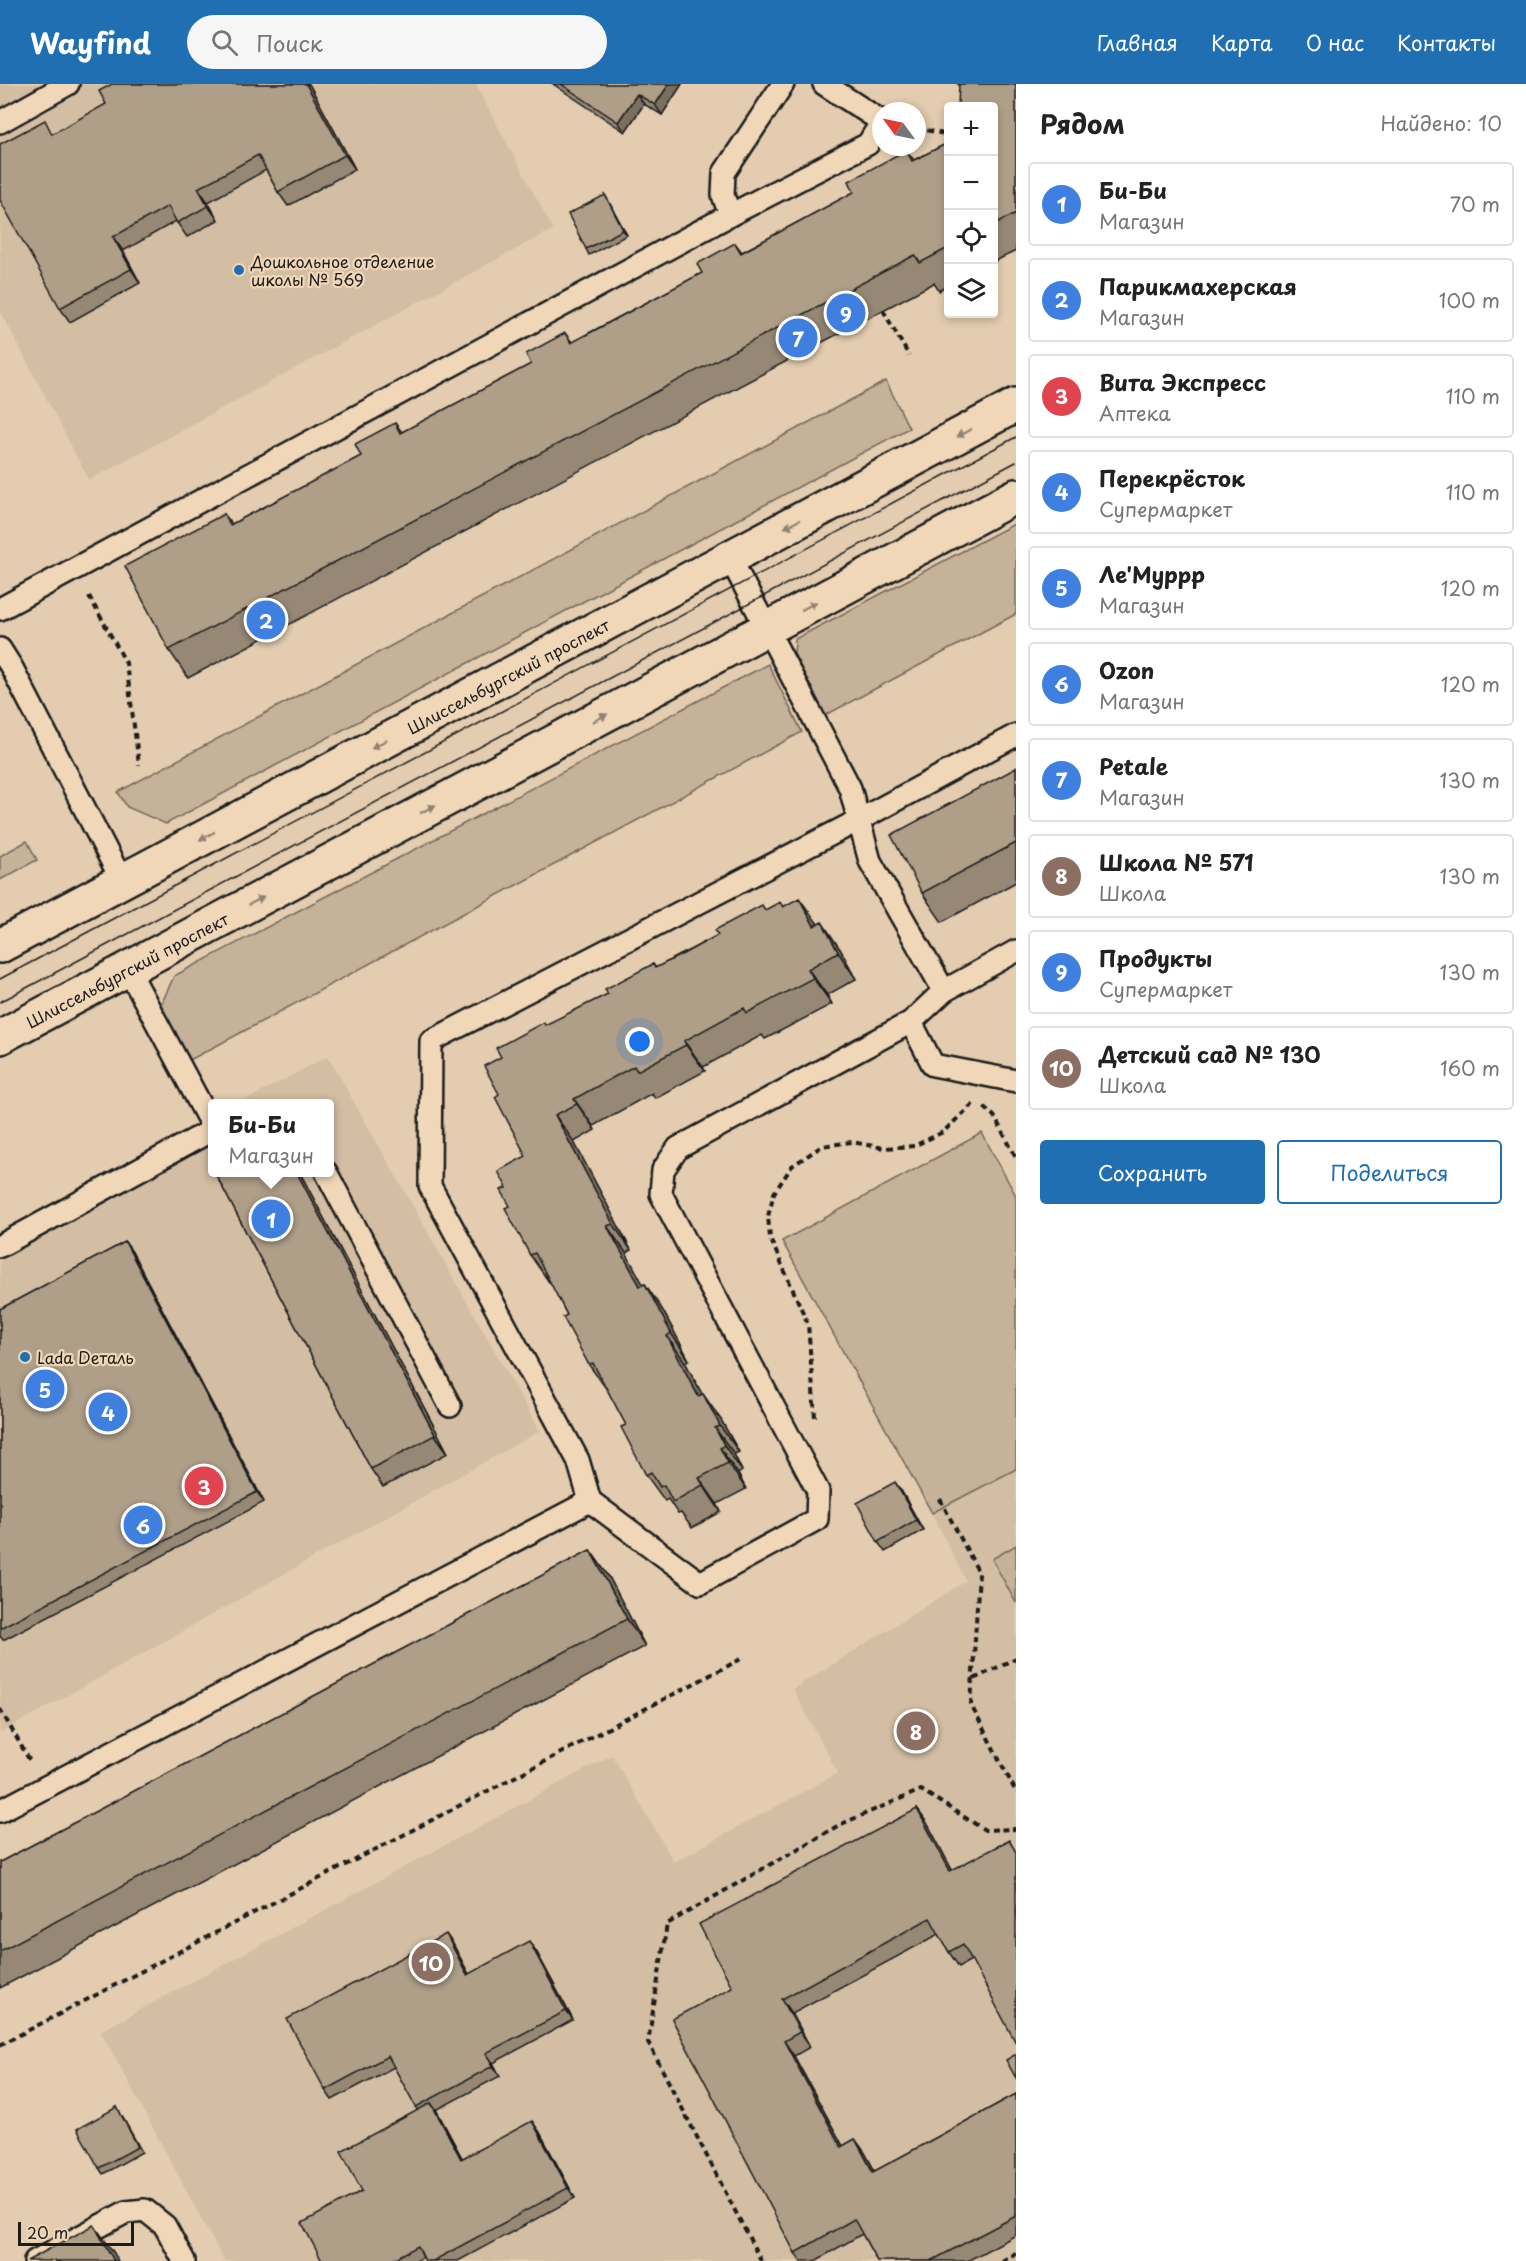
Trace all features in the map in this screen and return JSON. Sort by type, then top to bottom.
[{"type":"main road","name":"Шлиссельбургский проспект","points":[[0,946],[1016,405]]},
{"type":"main road","name":"Шлиссельбургский проспект","points":[[0,1037],[1016,496]]},
{"type":"lane","points":[[0,122],[68,84]]},
{"type":"lane","points":[[729,215],[723,195],[724,173],[783,84]]},
{"type":"lane","points":[[824,84],[872,116]]},
{"type":"lane","points":[[0,609],[729,215],[868,144],[872,137]]},
{"type":"lane","points":[[730,558],[850,788],[870,861],[944,991]]},
{"type":"lane","points":[[0,649],[123,881]]},
{"type":"lane","points":[[1016,735],[859,820],[431,1041],[430,1186],[578,1460],[590,1501],[700,1583],[817,1519],[818,1491],[662,1194],[663,1170],[678,1148],[911,1022],[944,991],[1016,951]]},
{"type":"lane","points":[[128,969],[208,1119]]},
{"type":"lane","points":[[911,1022],[933,1065],[1016,1081]]},
{"type":"lane","points":[[0,1246],[208,1131]]},
{"type":"lane","points":[[328,1177],[450,1406]]},
{"type":"lane","points":[[0,1811],[590,1501]]},
{"type":"lane","points":[[35,2261],[126,2212],[145,2210],[165,2226],[184,2261]]},
{"type":"path","points":[[926,130],[944,134]]},
{"type":"path","points":[[883,310],[909,356]]},
{"type":"path","points":[[74,568],[126,663],[139,765]]},
{"type":"path","points":[[816,1428],[808,1324],[770,1238],[768,1216],[774,1193],[792,1166],[822,1146],[852,1142],[884,1148],[914,1146],[943,1132],[975,1103],[981,1074]]},
{"type":"path","points":[[975,1103],[986,1108],[994,1116],[1016,1157]]},
{"type":"path","points":[[940,1499],[979,1574],[970,1705],[1016,1792]]},
{"type":"path","points":[[0,2045],[743,1658]]},
{"type":"path","points":[[973,1680],[1016,1658]]},
{"type":"path","points":[[0,1709],[45,1788]]},
{"type":"path","points":[[761,2261],[648,2042],[667,1924],[839,1825],[921,1790],[985,1830],[1016,1828]]},
{"type":"path","points":[[1002,2261],[1016,2253]]},
{"type":"shaded area","name":"Дошкольное отделение школы № 569","points":[[0,84],[475,84],[553,229],[89,480],[0,310]]},
{"type":"shaded area","points":[[886,381],[909,428],[166,824],[127,807],[118,792]]},
{"type":"shaded area","points":[[1016,523],[1016,614],[824,716],[794,658],[795,639]]},
{"type":"shaded area","points":[[768,664],[802,732],[188,1061],[160,1007],[174,976]]},
{"type":"shaded area","points":[[27,841],[37,860],[0,880],[0,856]]},
{"type":"shaded area","points":[[328,1056],[540,1431],[0,1733],[0,1234],[208,1121],[208,1177],[334,1177],[334,1099],[248,1099]]},
{"type":"shaded area","points":[[982,1133],[1016,1196],[1016,2261],[224,2261],[101,2031],[612,1755],[674,1862],[838,1773],[793,1689],[966,1581],[932,1513],[782,1241]]},
{"type":"shaded area","points":[[982,1133],[1016,1196],[1016,1469],[932,1513],[782,1241]]},
{"type":"shaded area","points":[[1016,1545],[1016,1603],[992,1559]]},
{"type":"building","points":[[112,84],[306,84],[345,155],[278,192],[258,155],[198,188],[208,206],[177,223],[168,206],[113,237],[131,269],[60,308],[0,200],[0,144],[45,120],[52,134],[106,104],[99,91]]},
{"type":"building","points":[[561,84],[669,84],[655,105],[637,94],[618,122]]},
{"type":"building","points":[[959,84],[1016,84],[1016,213],[998,222],[998,102],[958,102]]},
{"type":"building","points":[[944,145],[944,250],[920,263],[915,255],[169,650],[125,566],[224,514],[230,525],[361,456],[355,444],[395,423],[400,433],[531,364],[526,354],[565,333],[571,343],[702,273],[697,264],[735,243],[741,253],[854,192],[849,181],[895,156],[909,156],[912,161]]},
{"type":"building","points":[[605,195],[623,230],[586,249],[568,214]]},
{"type":"building","points":[[1016,768],[1016,843],[922,893],[891,835]]},
{"type":"building","points":[[799,898],[814,926],[822,922],[838,952],[808,969],[813,978],[747,1013],[744,1008],[684,1041],[686,1045],[637,1071],[634,1066],[574,1099],[577,1104],[555,1115],[613,1224],[607,1226],[640,1286],[645,1284],[671,1333],[667,1336],[698,1396],[703,1394],[720,1426],[715,1428],[724,1445],[720,1448],[728,1463],[699,1478],[703,1485],[673,1502],[664,1485],[660,1487],[651,1472],[646,1475],[621,1427],[626,1425],[593,1363],[589,1365],[563,1317],[567,1315],[535,1253],[530,1255],[505,1208],[510,1206],[501,1190],[507,1188],[498,1171],[526,1156],[495,1097],[499,1094],[484,1066],[501,1057],[496,1048],[544,1022],[545,1025],[608,994],[605,989],[653,964],[655,968],[683,954],[718,935],[715,930],[762,905],[765,910],[780,902],[783,907]]},
{"type":"building","points":[[217,1177],[299,1177],[435,1435],[371,1469]]},
{"type":"building","points":[[125,1242],[257,1492],[0,1628],[0,1309]]},
{"type":"building","points":[[895,1482],[916,1520],[878,1542],[857,1503]]},
{"type":"building","points":[[590,1550],[627,1619],[0,1951],[0,1862]]},
{"type":"building","points":[[917,1809],[950,1871],[1009,1840],[1016,1852],[1016,2043],[963,1944],[949,1952],[930,1918],[782,1999],[800,2032],[784,2041],[841,2147],[855,2139],[873,2172],[1016,2094],[1016,2216],[931,2261],[877,2261],[854,2219],[795,2253],[672,2019],[732,1987],[699,1924]]},
{"type":"building","points":[[446,1934],[467,1975],[529,1941],[566,2011],[486,2053],[493,2066],[416,2107],[388,2056],[325,2090],[287,2019]]},
{"type":"building","points":[[1016,2054],[1016,2078],[1006,2060]]},
{"type":"building","points":[[431,2103],[461,2159],[532,2121],[568,2188],[433,2261],[425,2261],[418,2246],[390,2261],[322,2261],[302,2223],[362,2191],[341,2151]]},
{"type":"building","points":[[117,2107],[138,2147],[99,2168],[77,2129]]},
{"type":"building","points":[[94,2225],[114,2261],[27,2261]]},
{"type":"tram line","points":[[0,979],[1016,437]]},
{"type":"tram line","points":[[0,1002],[1016,462]]},
{"type":"place","name":"Дошкольное отделение школы № 569","points":[[239,270]]},
{"type":"place","name":"Продукты","points":[[846,313]]},
{"type":"place","name":"Petale","points":[[798,338]]},
{"type":"place","name":"Парикмахерская","points":[[266,620]]},
{"type":"place","name":"Би-Би","points":[[271,1219]]},
{"type":"place","name":"Lada Dеталь","points":[[25,1357]]},
{"type":"place","name":"Ле'Муррр","points":[[45,1389]]},
{"type":"place","name":"Перекрёсток","points":[[108,1412]]},
{"type":"place","name":"Вита Экспресс","points":[[204,1486]]},
{"type":"place","name":"Ozon","points":[[143,1525]]},
{"type":"place","name":"Школа № 571","points":[[916,1731]]},
{"type":"place","name":"Детский сад № 130","points":[[431,1962]]}]
